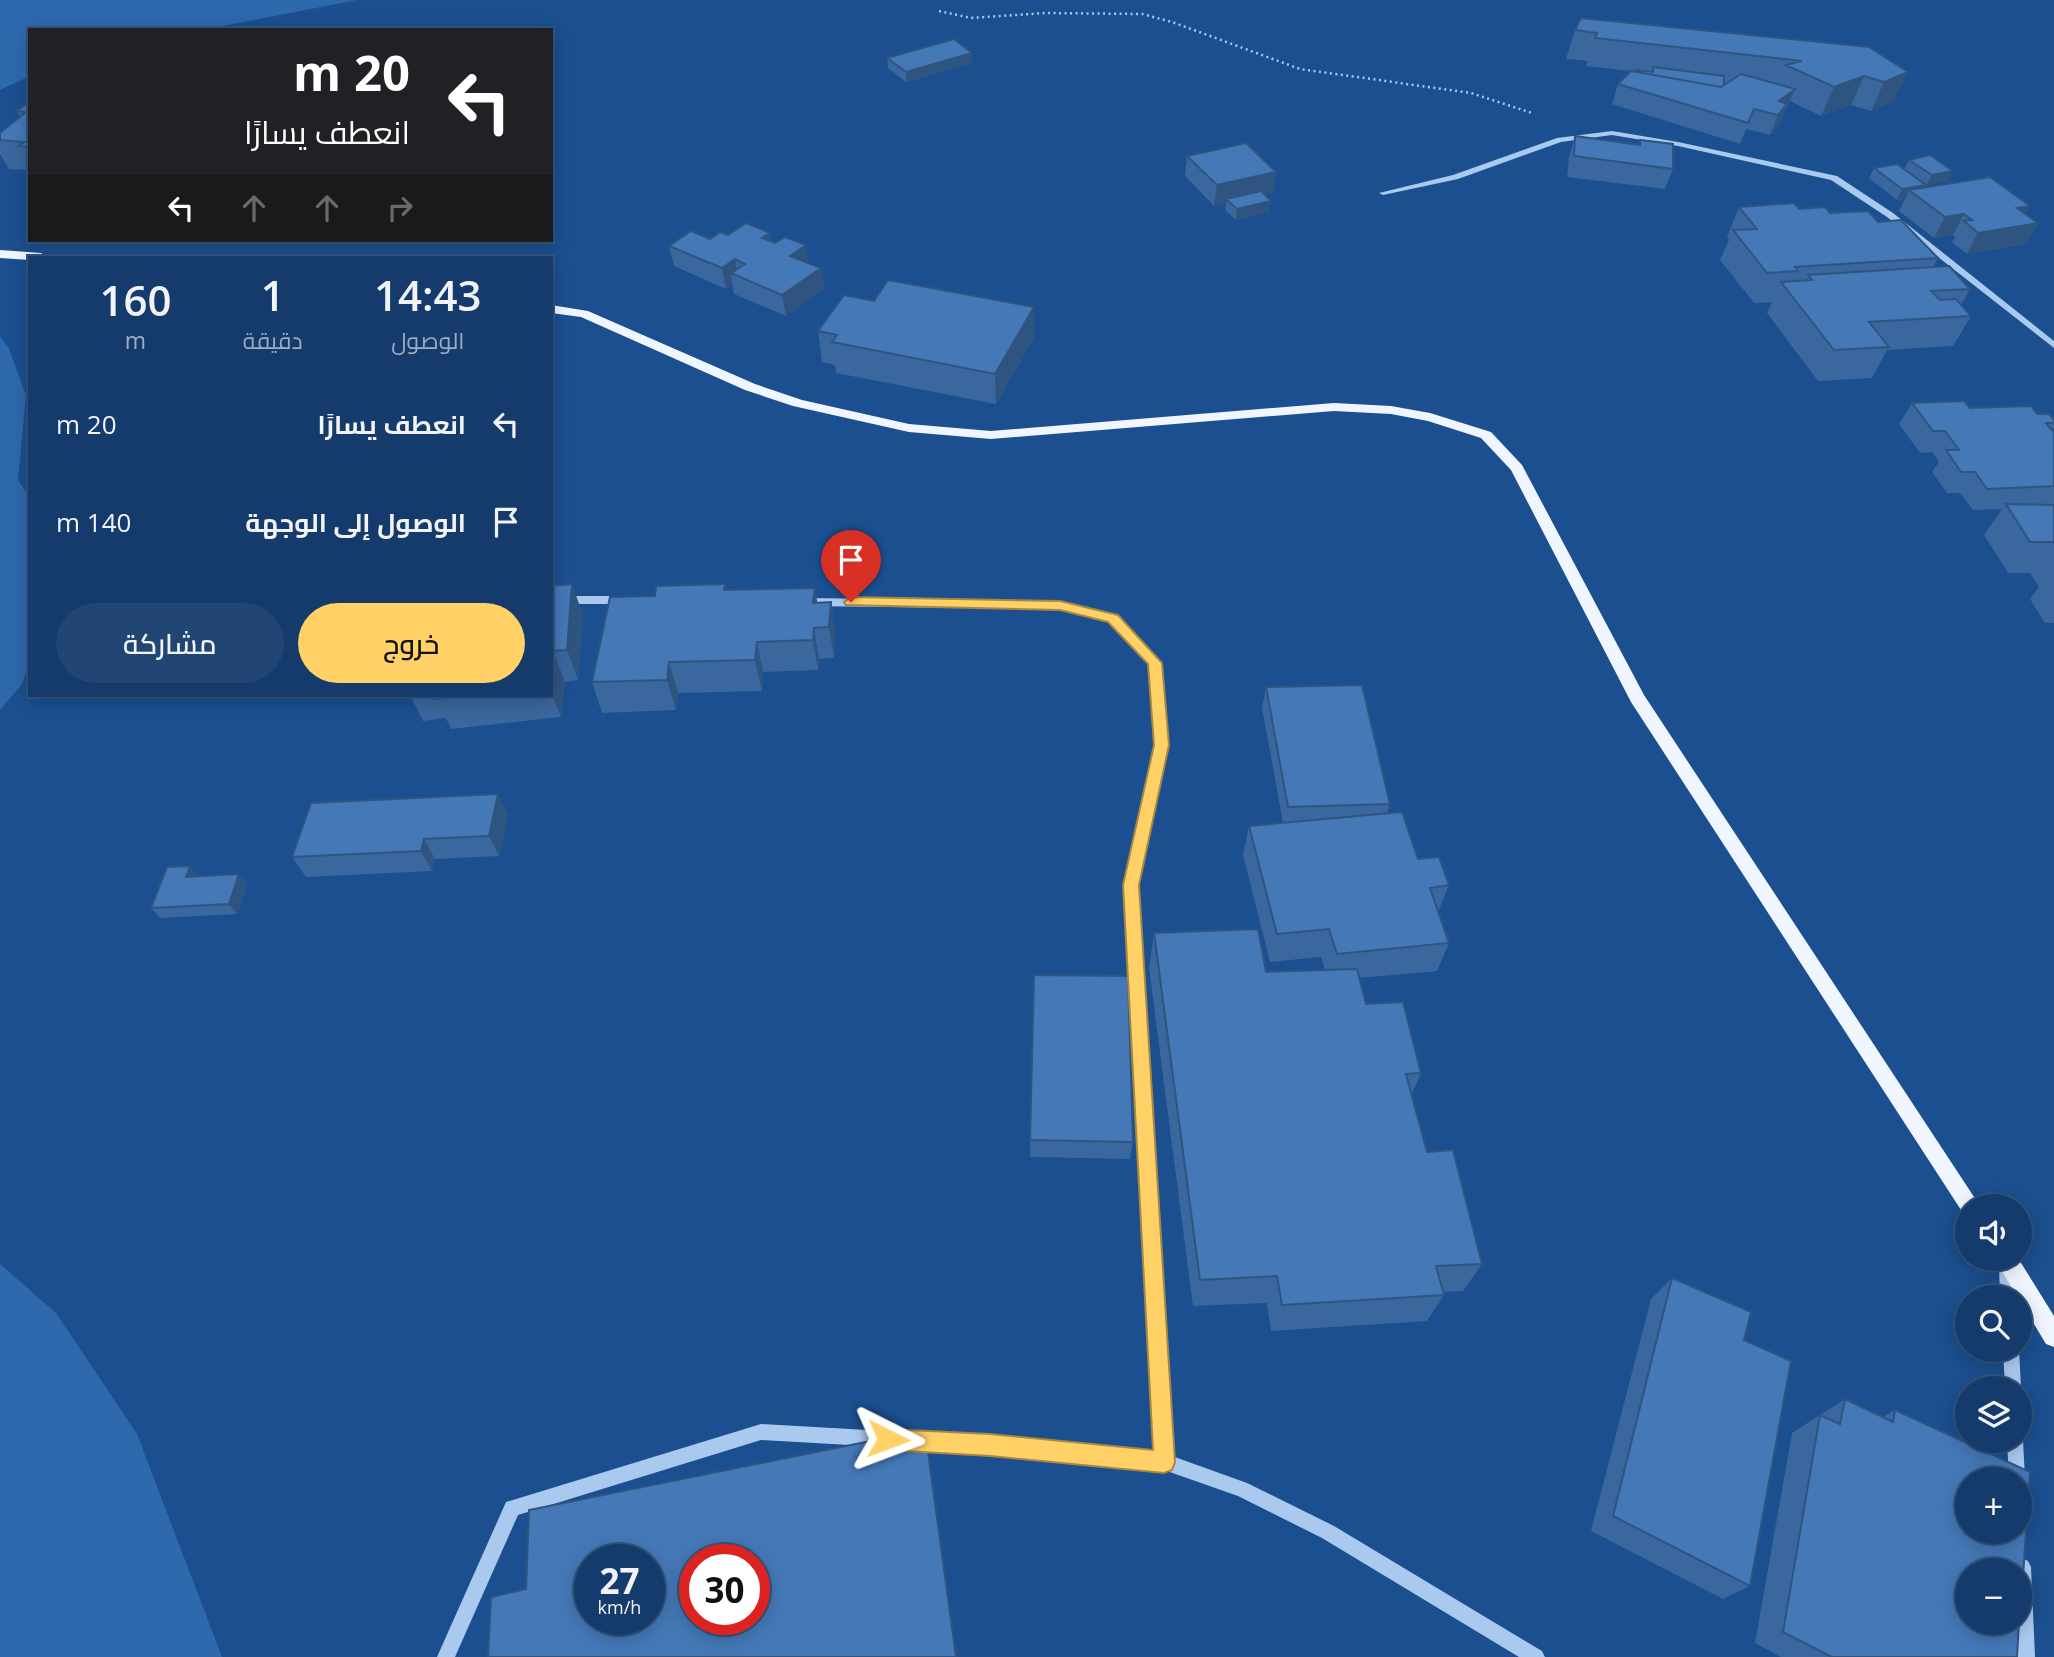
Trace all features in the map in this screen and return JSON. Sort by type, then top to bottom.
[{"type":"main road","points":[[0,254],[28,256]]},
{"type":"main road","points":[[553,309],[584,314],[630,331],[750,387],[786,399],[909,428],[991,435],[1334,407],[1391,410],[1430,418],[1486,435],[1517,468],[1637,698],[1962,1194]]},
{"type":"main road","points":[[2013,1271],[2054,1336]]},
{"type":"street","points":[[1383,193],[1455,177],[1560,140],[1612,133],[1678,144],[1834,178],[1890,215],[2054,345]]},
{"type":"street","points":[[553,600],[633,600]]},
{"type":"street","points":[[783,601],[1060,606],[1113,618],[1155,663],[1162,745],[1131,885],[1164,1462]]},
{"type":"street","points":[[446,1657],[512,1508],[761,1432],[990,1445],[1164,1462],[1241,1489],[1328,1532],[1536,1657]]},
{"type":"street","points":[[2021,1552],[2026,1657]]},
{"type":"path","points":[[939,12],[971,18],[1045,13],[1142,14],[1172,22],[1300,69],[1471,93],[1539,116]]},
{"type":"shaded area","points":[[0,0],[357,0],[212,28],[28,28],[28,77],[0,90]]},
{"type":"shaded area","points":[[0,336],[9,349],[26,395],[18,480],[28,495],[28,668],[22,684],[0,710]]},
{"type":"shaded area","points":[[0,1264],[56,1313],[137,1434],[222,1657],[0,1657]]},
{"type":"building","points":[[1581,18],[1869,47],[1908,72],[1884,82],[1864,76],[1834,87],[1786,65],[1802,61],[1595,38],[1597,33],[1575,30]]},
{"type":"building","points":[[954,39],[972,53],[906,72],[887,58]]},
{"type":"building","points":[[1653,67],[1724,76],[1724,85],[1721,87],[1636,72],[1653,72]]},
{"type":"building","points":[[1631,71],[1721,87],[1741,74],[1795,89],[1779,101],[1787,104],[1778,115],[1754,109],[1748,123],[1618,84]]},
{"type":"building","points":[[28,103],[28,147],[19,146],[24,142],[0,140],[0,133],[26,112],[17,111]]},
{"type":"building","points":[[1575,136],[1640,145],[1640,140],[1673,144],[1673,169],[1574,156]]},
{"type":"building","points":[[1246,143],[1276,172],[1217,185],[1187,156]]},
{"type":"building","points":[[1930,155],[1953,171],[1932,175],[1909,160]]},
{"type":"building","points":[[1897,164],[1926,185],[1902,189],[1874,168]]},
{"type":"building","points":[[1990,177],[2030,206],[2017,208],[2038,223],[1978,233],[1964,221],[1972,220],[1964,214],[1945,217],[1909,190]]},
{"type":"building","points":[[1261,191],[1271,201],[1237,209],[1226,199]]},
{"type":"building","points":[[1794,203],[1799,209],[1825,207],[1830,213],[1868,211],[1878,222],[1901,220],[1938,258],[1795,267],[1798,271],[1767,273],[1733,230],[1757,229],[1739,207]]},
{"type":"building","points":[[746,223],[770,233],[762,238],[775,243],[785,237],[806,245],[790,256],[821,268],[782,295],[731,273],[745,264],[735,259],[722,268],[669,246],[691,231],[710,239],[720,232],[728,235]]},
{"type":"building","points":[[1949,266],[1970,289],[1931,291],[1940,300],[1956,299],[1971,316],[1869,322],[1889,347],[1834,350],[1781,282],[1812,280],[1808,275]]},
{"type":"building","points":[[888,280],[1034,307],[995,374],[832,342],[837,335],[818,331],[844,295],[874,301]]},
{"type":"building","points":[[1964,401],[1970,408],[2031,406],[2037,414],[2049,414],[2054,420],[2054,423],[2046,423],[2054,433],[2054,486],[1987,489],[1975,472],[1961,472],[1946,450],[1959,450],[1945,431],[1933,431],[1912,403]]},
{"type":"building","points":[[2006,504],[2054,505],[2054,543],[2030,542]]},
{"type":"building","points":[[572,584],[567,650],[553,651],[553,586]]},
{"type":"building","points":[[725,584],[724,590],[815,588],[813,603],[831,602],[829,627],[814,628],[813,640],[757,642],[755,660],[669,662],[667,680],[592,682],[610,597],[655,596],[656,586]]},
{"type":"building","points":[[1362,685],[1390,804],[1288,807],[1266,687]]},
{"type":"building","points":[[498,794],[489,836],[424,839],[421,851],[292,857],[311,803]]},
{"type":"building","points":[[1402,812],[1418,859],[1439,857],[1449,885],[1430,888],[1449,943],[1337,954],[1329,929],[1277,934],[1249,826]]},
{"type":"building","points":[[190,866],[186,877],[239,874],[229,904],[151,908],[167,867]]},
{"type":"building","points":[[1258,929],[1266,972],[1357,969],[1366,1004],[1403,1002],[1421,1073],[1406,1074],[1427,1152],[1453,1150],[1482,1264],[1436,1266],[1444,1295],[1282,1305],[1277,1276],[1200,1280],[1154,933]]},
{"type":"building","points":[[1034,975],[1128,976],[1133,1142],[1030,1140]]},
{"type":"building","points":[[1672,1278],[1751,1312],[1744,1340],[1791,1361],[1750,1586],[1613,1516]]},
{"type":"building","points":[[1845,1399],[1893,1422],[1895,1410],[1955,1438],[1955,1453],[1989,1453],[2019,1467],[1955,1467],[1955,1544],[2025,1544],[2024,1558],[1955,1558],[1955,1635],[2018,1635],[2017,1657],[1832,1657],[1783,1632],[1820,1415],[1840,1424]]},
{"type":"building","points":[[925,1430],[956,1657],[488,1657],[491,1597],[526,1589],[529,1510]]},
{"type":"route","points":[[851,602],[1060,606],[1113,618],[1155,663],[1162,745],[1131,885],[1164,1462],[990,1445],[888,1439]]}]
